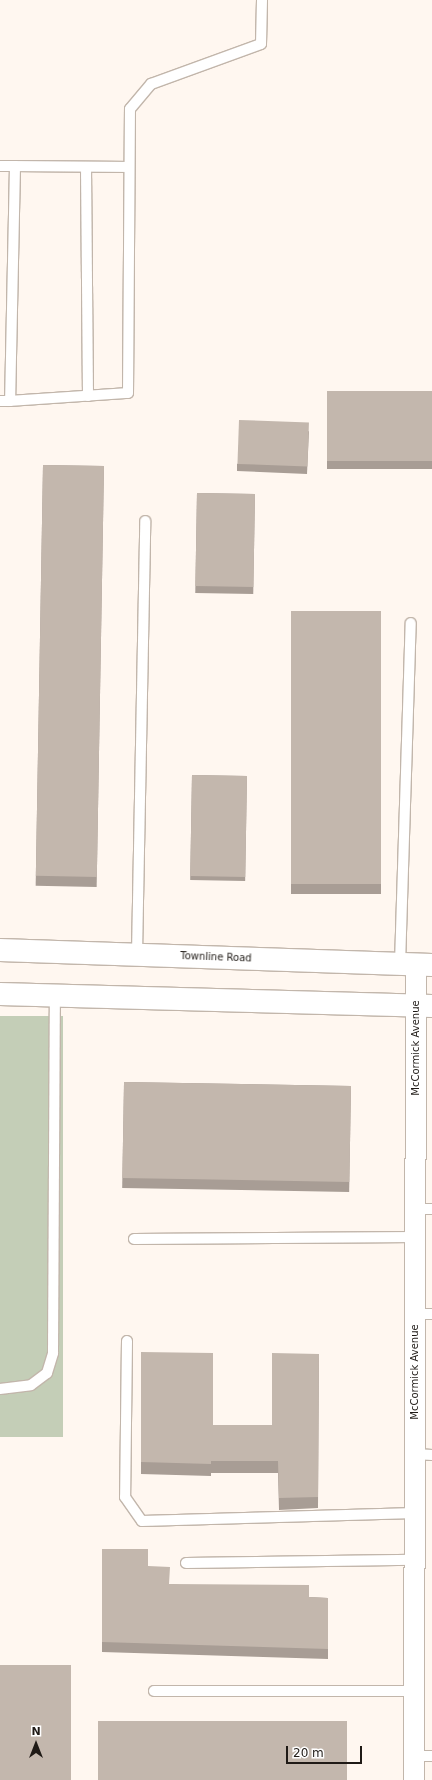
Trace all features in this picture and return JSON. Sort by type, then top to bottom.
[{"type":"main road","name":"Townline Road","points":[[0,950],[416,965]]},
{"type":"main road","points":[[0,994],[54,994],[424,1006]]},
{"type":"street","name":"McCormick Avenue","points":[[414,1780],[423,1756],[414,1691],[415,1513],[423,1454],[423,1314],[415,1237],[424,1209],[424,1006],[416,965]]},
{"type":"lane","points":[[15,166],[5,401],[128,394],[128,167],[130,109],[151,84],[261,44],[262,0]]},
{"type":"lane","points":[[0,166],[128,167]]},
{"type":"lane","points":[[86,167],[88,396]]},
{"type":"lane","points":[[137,954],[145,521]]},
{"type":"lane","points":[[412,623],[416,965]]},
{"type":"lane","points":[[0,1389],[31,1385],[47,1373],[53,1353],[54,994]]},
{"type":"lane","points":[[134,1239],[415,1237]]},
{"type":"lane","points":[[127,1341],[125,1497],[142,1521],[415,1513]]},
{"type":"lane","points":[[186,1563],[415,1560]]},
{"type":"lane","points":[[154,1691],[414,1691]]},
{"type":"green space","points":[[0,1016],[63,1016],[63,1437],[0,1437]]},
{"type":"building","points":[[327,391],[432,391],[432,461],[327,461]]},
{"type":"building","points":[[239,420],[309,422],[307,466],[237,464]]},
{"type":"building","points":[[43,465],[104,466],[97,877],[36,876]]},
{"type":"building","points":[[197,493],[255,494],[253,587],[195,586]]},
{"type":"building","points":[[291,611],[381,611],[381,884],[291,884]]},
{"type":"building","points":[[192,775],[247,776],[245,877],[190,876]]},
{"type":"building","points":[[124,1082],[351,1086],[349,1182],[122,1178]]},
{"type":"building","points":[[141,1352],[213,1353],[213,1425],[272,1425],[272,1353],[319,1354],[318,1497],[279,1498],[278,1461],[211,1461],[211,1464],[141,1462]]},
{"type":"building","points":[[102,1549],[148,1549],[148,1566],[170,1567],[169,1584],[309,1585],[309,1597],[328,1598],[328,1649],[102,1642]]},
{"type":"building","points":[[0,1665],[71,1665],[71,1780],[0,1780]]},
{"type":"building","points":[[98,1721],[347,1721],[347,1780],[98,1780]]}]
